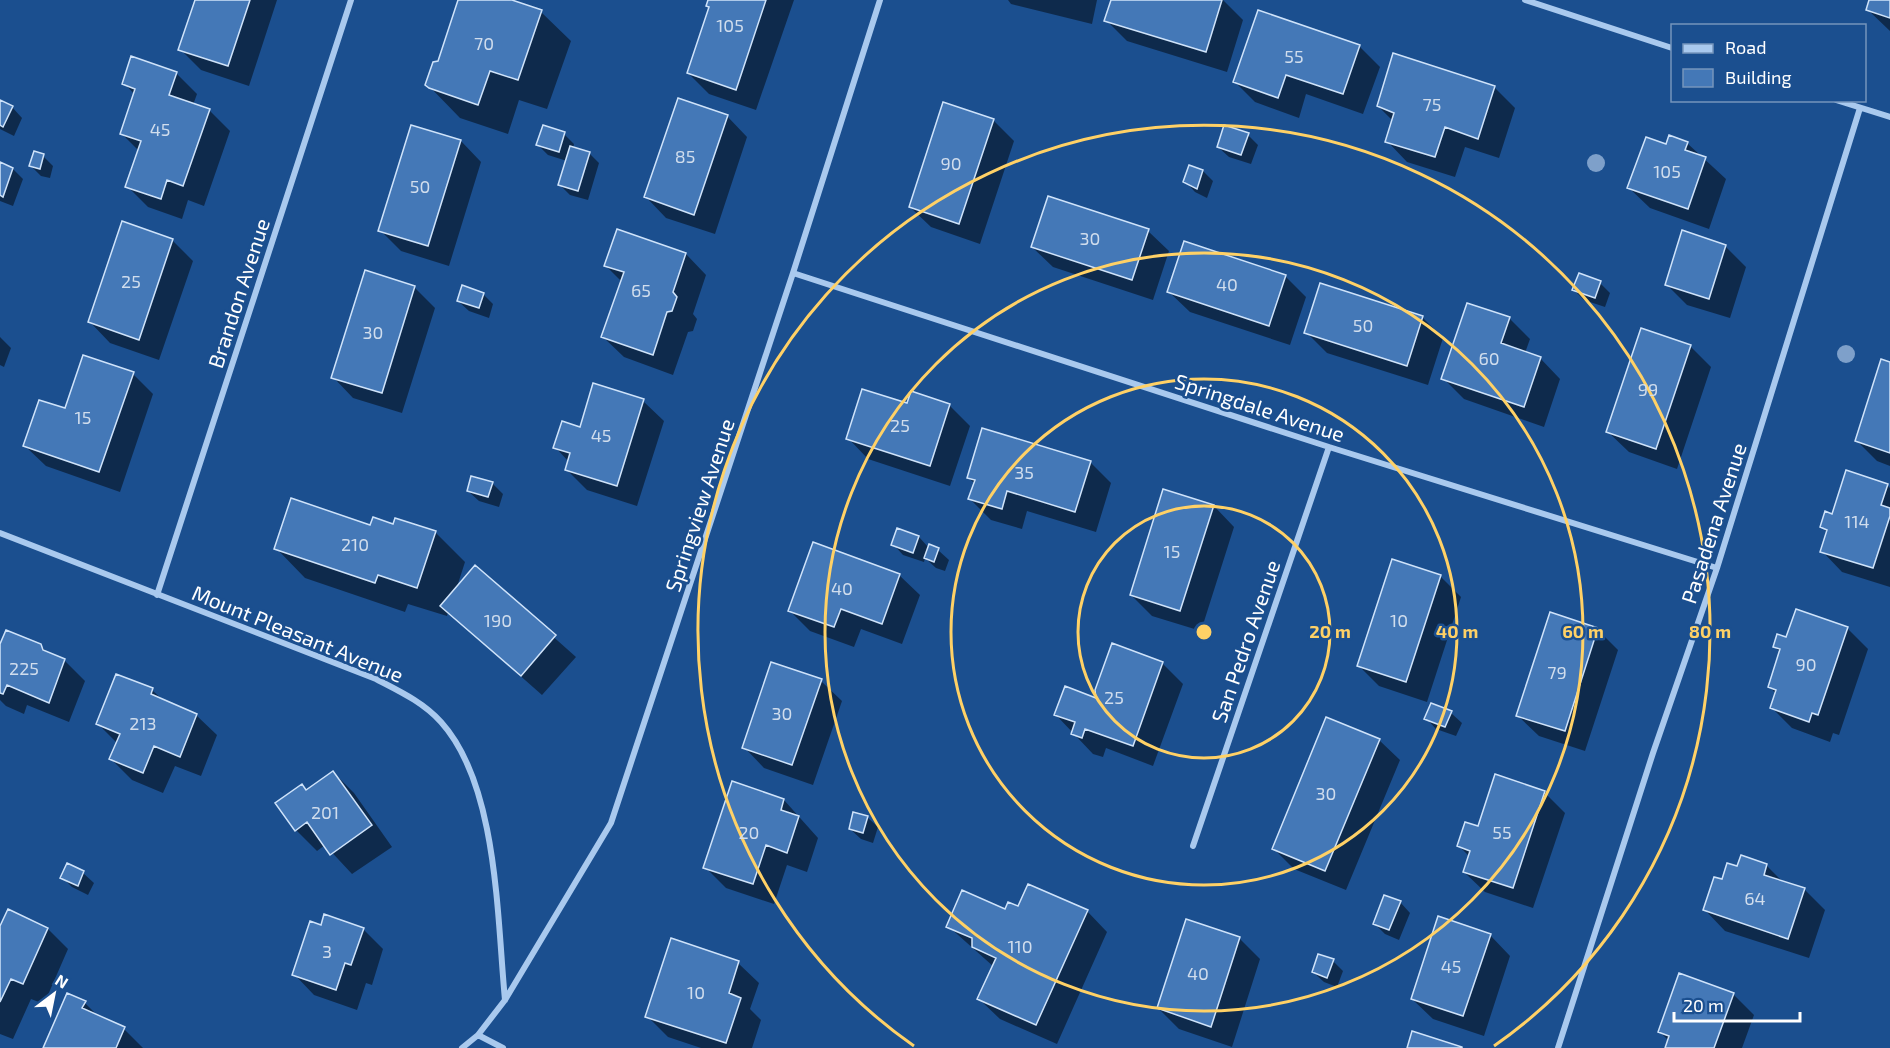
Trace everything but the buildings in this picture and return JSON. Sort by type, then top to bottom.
[{"type":"street","name":"Brandon Avenue","points":[[157,596],[351,0]]},
{"type":"street","name":"Springview Avenue","points":[[505,1000],[611,823],[794,273],[880,0]]},
{"type":"street","points":[[1525,0],[1671,48]]},
{"type":"street","points":[[1842,102],[1890,117]]},
{"type":"street","name":"Pasadena Avenue","points":[[1558,1048],[1653,753],[1717,568],[1860,108]]},
{"type":"street","name":"Springdale Avenue","points":[[794,273],[1329,447],[1717,568]]},
{"type":"street","name":"San Pedro Avenue","points":[[1193,846],[1329,447]]},
{"type":"street","name":"Mount Pleasant Avenue","points":[[0,533],[157,596],[376,679],[407,695],[440,721],[461,750],[479,796],[489,849],[505,1000]]},
{"type":"street","points":[[462,1048],[478,1035],[505,1000]]},
{"type":"street","points":[[478,1035],[503,1048]]}]
